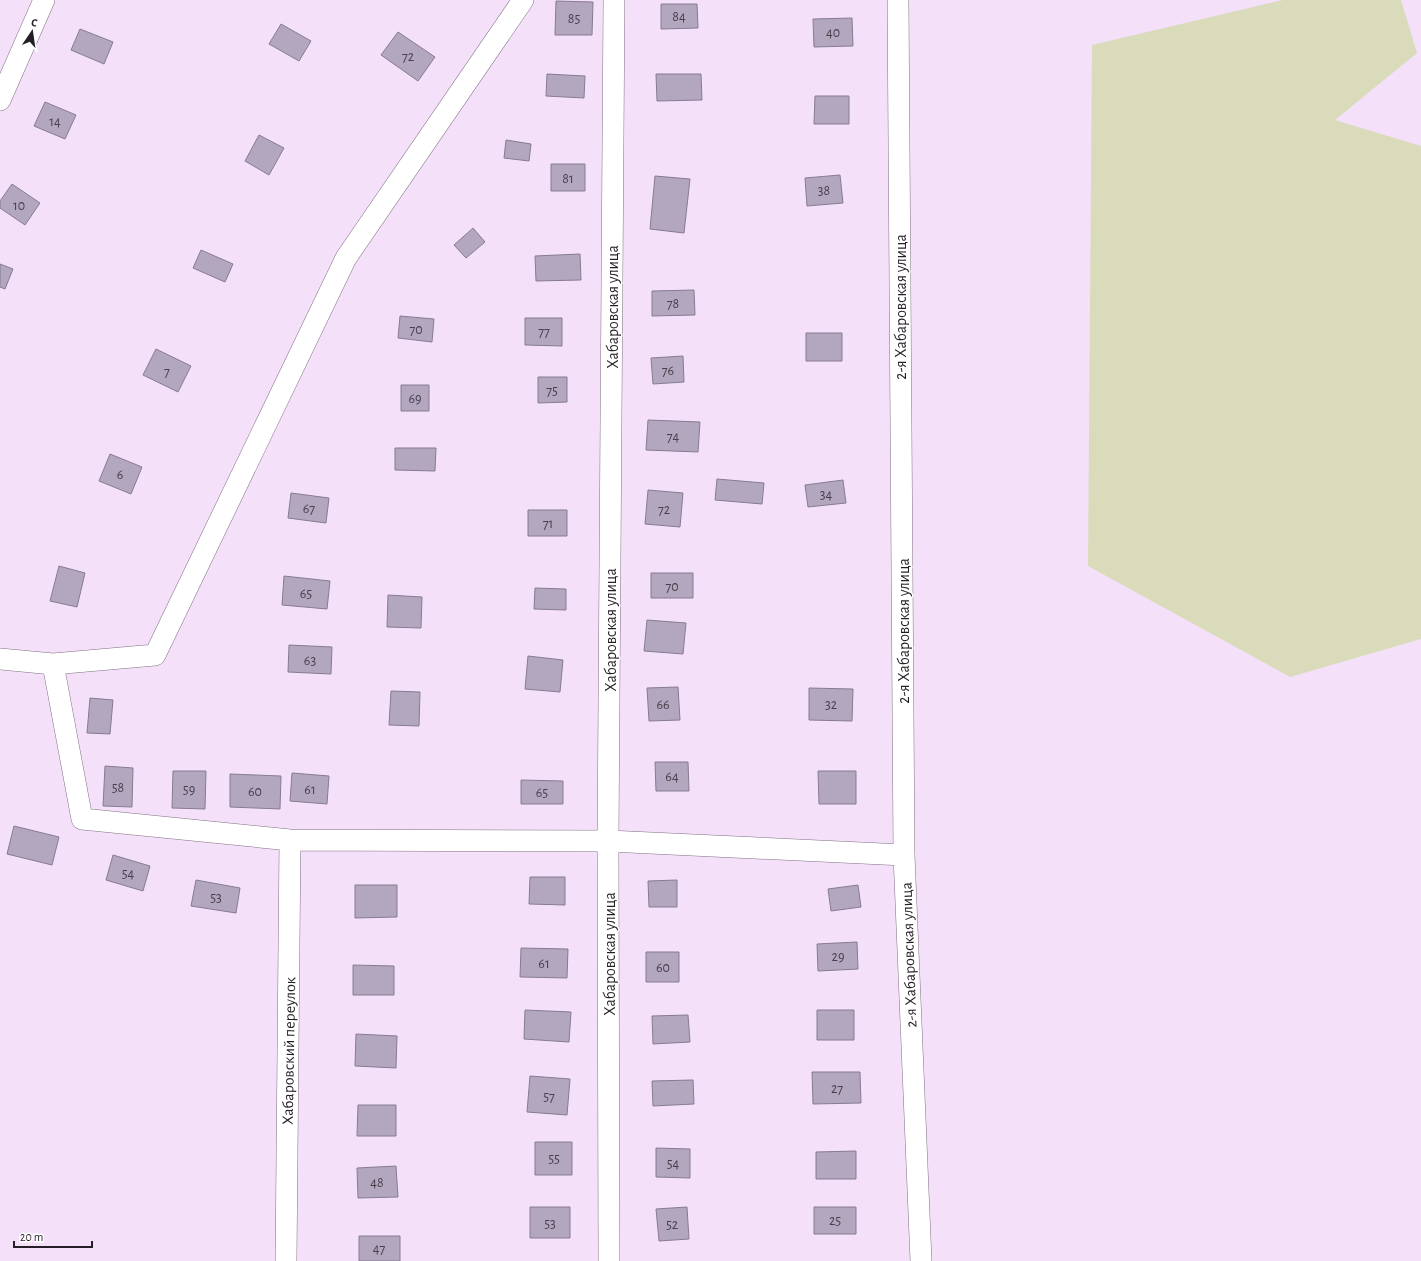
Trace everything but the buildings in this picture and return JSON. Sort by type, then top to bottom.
[{"type":"street","points":[[0,100],[44,0]]},
{"type":"street","points":[[0,659],[53,664],[155,655],[346,258],[523,0]]},
{"type":"street","name":"Хабаровская улица","points":[[609,1261],[608,841],[614,0]]},
{"type":"street","name":"2-я Хабаровская улица","points":[[898,0],[904,856],[921,1261]]},
{"type":"street","points":[[53,664],[82,819],[290,840],[608,841],[904,856]]},
{"type":"street","name":"Хабаровский переулок","points":[[286,1261],[290,840]]},
{"type":"green space","points":[[1283,0],[1401,0],[1417,53],[1335,120],[1421,146],[1421,639],[1290,677],[1088,566],[1092,45]]}]
